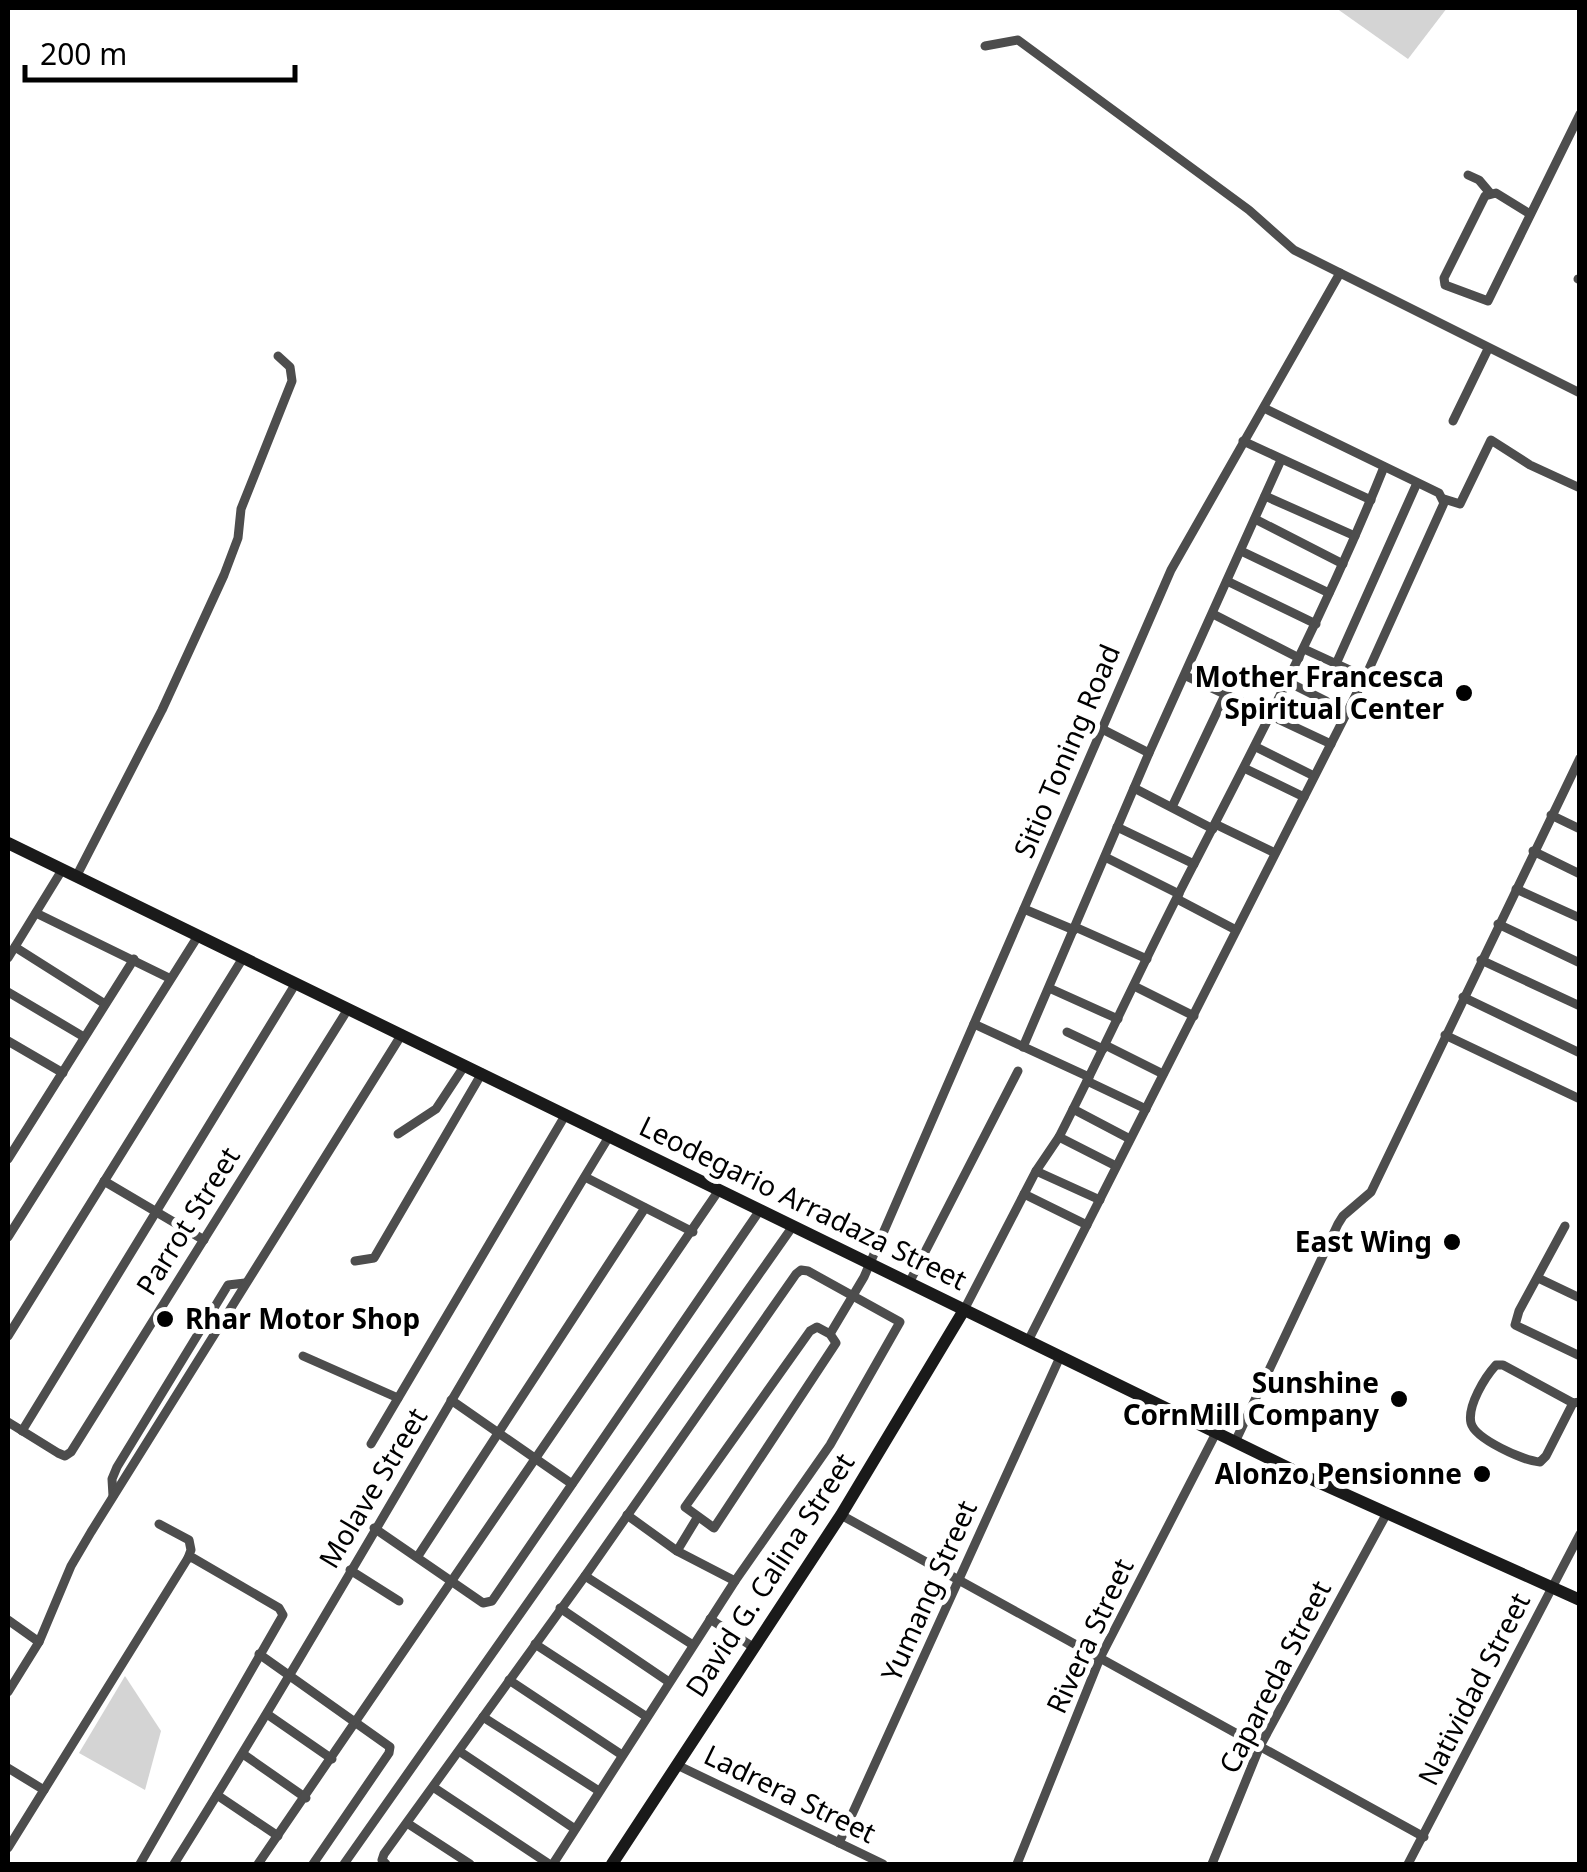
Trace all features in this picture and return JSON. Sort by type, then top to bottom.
[{"type":"street","points":[[985,46],[1018,40],[1249,210],[1283,242],[1580,394]]},
{"type":"street","points":[[1530,214],[1490,193],[1481,202],[1444,278],[1449,288],[1488,300],[1580,114]]},
{"type":"street","points":[[1468,175],[1479,180],[1490,193]]},
{"type":"street","name":"Sitio Toning Road","points":[[830,1334],[855,1296],[1171,570],[1340,272]]},
{"type":"street","points":[[1453,420],[1488,349]]},
{"type":"street","points":[[76,877],[168,697],[224,575],[238,538],[241,509],[292,381],[290,368],[278,356]]},
{"type":"street","points":[[1264,408],[1460,504],[1491,440],[1530,464],[1579,486]]},
{"type":"street","points":[[1243,441],[1371,500]]},
{"type":"street","points":[[1023,1047],[1281,460]]},
{"type":"street","points":[[964,1310],[1036,1171],[1059,1137],[1194,864],[1246,769],[1316,624],[1384,467]]},
{"type":"street","points":[[1336,664],[1417,483]]},
{"type":"street","points":[[1265,496],[1356,536]]},
{"type":"street","points":[[1028,1342],[1365,678],[1444,498]]},
{"type":"street","points":[[1255,519],[1342,564]]},
{"type":"street","points":[[1241,551],[1329,593]]},
{"type":"street","points":[[1227,581],[1316,624]]},
{"type":"street","points":[[1212,614],[1365,678]]},
{"type":"street","points":[[1186,676],[1331,744]]},
{"type":"street","points":[[1288,682],[1326,701]]},
{"type":"street","points":[[1172,807],[1226,694]]},
{"type":"street","points":[[1102,729],[1149,753]]},
{"type":"street","points":[[1256,747],[1314,776]]},
{"type":"street","points":[[1235,1442],[1338,1224],[1371,1192],[1551,815],[1576,774],[1580,758]]},
{"type":"street","points":[[1246,769],[1304,797]]},
{"type":"street","points":[[1134,788],[1275,853]]},
{"type":"street","points":[[1551,815],[1580,829]]},
{"type":"street","points":[[1118,828],[1194,864]]},
{"type":"street","name":"Leodegario Arradaza Street","points":[[8,844],[1216,1433],[1580,1600]]},
{"type":"street","points":[[1534,851],[1580,874]]},
{"type":"street","points":[[1105,857],[1236,930]]},
{"type":"street","points":[[8,958],[62,870]]},
{"type":"street","points":[[1516,888],[1580,918]]},
{"type":"street","points":[[1024,909],[1147,959]]},
{"type":"street","points":[[36,913],[169,978]]},
{"type":"street","points":[[1498,924],[1580,963]]},
{"type":"street","points":[[8,1238],[198,936]]},
{"type":"street","points":[[15,948],[106,1004]]},
{"type":"street","points":[[8,1336],[243,958]]},
{"type":"street","points":[[8,1159],[134,959]]},
{"type":"street","points":[[1481,960],[1580,1006]]},
{"type":"street","points":[[8,1422],[22,1431],[296,984]]},
{"type":"street","points":[[1134,986],[1194,1016]]},
{"type":"street","points":[[1048,988],[1118,1019]]},
{"type":"street","points":[[8,992],[84,1037]]},
{"type":"street","points":[[1463,998],[1580,1053]]},
{"type":"street","name":"Parrot Street","points":[[22,1431],[65,1456],[74,1449],[348,1008]]},
{"type":"street","points":[[974,1024],[1146,1109]]},
{"type":"street","points":[[1067,1032],[1163,1074]]},
{"type":"street","points":[[8,1692],[39,1642],[71,1566],[402,1034]]},
{"type":"street","points":[[1445,1035],[1580,1099]]},
{"type":"street","points":[[8,1041],[64,1072]]},
{"type":"street","points":[[398,1134],[436,1109],[465,1065]]},
{"type":"street","points":[[909,1283],[1018,1071]]},
{"type":"street","points":[[354,1260],[374,1258],[482,1073]]},
{"type":"street","points":[[1073,1109],[1130,1139]]},
{"type":"street","points":[[371,1444],[566,1114]]},
{"type":"street","name":"Molave Street","points":[[174,1864],[610,1135]]},
{"type":"street","points":[[8,1136],[18,1143]]},
{"type":"street","points":[[1059,1137],[1116,1166]]},
{"type":"street","points":[[1036,1171],[1100,1200]]},
{"type":"street","points":[[585,1177],[693,1232]]},
{"type":"street","points":[[104,1181],[204,1240]]},
{"type":"street","points":[[258,1864],[719,1190]]},
{"type":"street","points":[[1024,1194],[1087,1225]]},
{"type":"street","points":[[418,1556],[646,1208]]},
{"type":"street","points":[[374,1528],[483,1603],[492,1601],[760,1210]]},
{"type":"street","points":[[344,1864],[793,1226]]},
{"type":"street","points":[[1565,1226],[1515,1318],[1515,1325],[1580,1356]]},
{"type":"street","points":[[386,1864],[382,1860],[384,1854],[796,1274],[808,1272],[900,1322],[830,1445],[735,1581],[551,1864],[433,1787]]},
{"type":"street","points":[[1538,1278],[1580,1298]]},
{"type":"street","points":[[112,1499],[112,1482],[118,1467],[190,1342],[228,1285],[246,1284]]},
{"type":"street","points":[[215,1303],[224,1321]]},
{"type":"street","name":"David G. Calina Street","points":[[612,1864],[841,1515],[964,1310]]},
{"type":"street","points":[[814,1328],[830,1334],[836,1341],[834,1346],[714,1528],[697,1518],[685,1507],[799,1347],[814,1328]]},
{"type":"street","points":[[190,1342],[192,1374]]},
{"type":"street","points":[[303,1356],[398,1398]]},
{"type":"street","name":"Yumang Street","points":[[839,1843],[1060,1357]]},
{"type":"street","points":[[1496,1364],[1576,1402],[1565,1413],[1540,1462],[1500,1447],[1471,1425],[1479,1394],[1496,1364]]},
{"type":"street","points":[[451,1400],[572,1484]]},
{"type":"street","name":"Rivera Street","points":[[1018,1864],[1100,1658],[1216,1433]]},
{"type":"street","points":[[112,1482],[125,1479]]},
{"type":"street","name":"Capareda Street","points":[[1212,1864],[1260,1746],[1386,1514]]},
{"type":"street","points":[[627,1515],[677,1551],[735,1581]]},
{"type":"street","points":[[841,1515],[1424,1836]]},
{"type":"street","points":[[677,1551],[697,1518]]},
{"type":"street","points":[[8,1848],[188,1558],[190,1540],[159,1524]]},
{"type":"street","name":"Natividad Street","points":[[1408,1864],[1580,1534]]},
{"type":"street","points":[[140,1864],[283,1618],[282,1610],[211,1566],[188,1558]]},
{"type":"street","points":[[350,1570],[398,1601]]},
{"type":"street","points":[[584,1576],[694,1645]]},
{"type":"street","points":[[560,1608],[669,1682]]},
{"type":"street","points":[[712,1617],[755,1644]]},
{"type":"street","points":[[8,1620],[39,1642]]},
{"type":"street","points":[[535,1644],[647,1717]]},
{"type":"street","points":[[260,1654],[387,1743],[389,1753],[313,1864]]},
{"type":"street","points":[[509,1680],[622,1755]]},
{"type":"street","points":[[267,1714],[332,1759]]},
{"type":"street","points":[[483,1717],[598,1791]]},
{"type":"street","points":[[458,1751],[575,1829]]},
{"type":"street","points":[[242,1754],[306,1798]]},
{"type":"street","name":"Ladrera Street","points":[[677,1765],[883,1864]]},
{"type":"street","points":[[8,1768],[44,1790]]},
{"type":"street","points":[[218,1795],[278,1836]]},
{"type":"street","points":[[406,1823],[470,1864]]},
{"type":"shaded area","points":[[1336,8],[1447,8],[1408,59]]},
{"type":"shaded area","points":[[125,1676],[161,1731],[145,1790],[79,1753]]},
{"type":"place","name":"Mother Francesca Spiritual Center","points":[[1464,693]]},
{"type":"place","name":"East Wing","points":[[1452,1242]]},
{"type":"place","name":"Rhar Motor Shop","points":[[165,1319]]},
{"type":"place","name":"Sunshine CornMill Company","points":[[1399,1399]]},
{"type":"place","name":"Alonzo Pensionne","points":[[1482,1474]]}]
